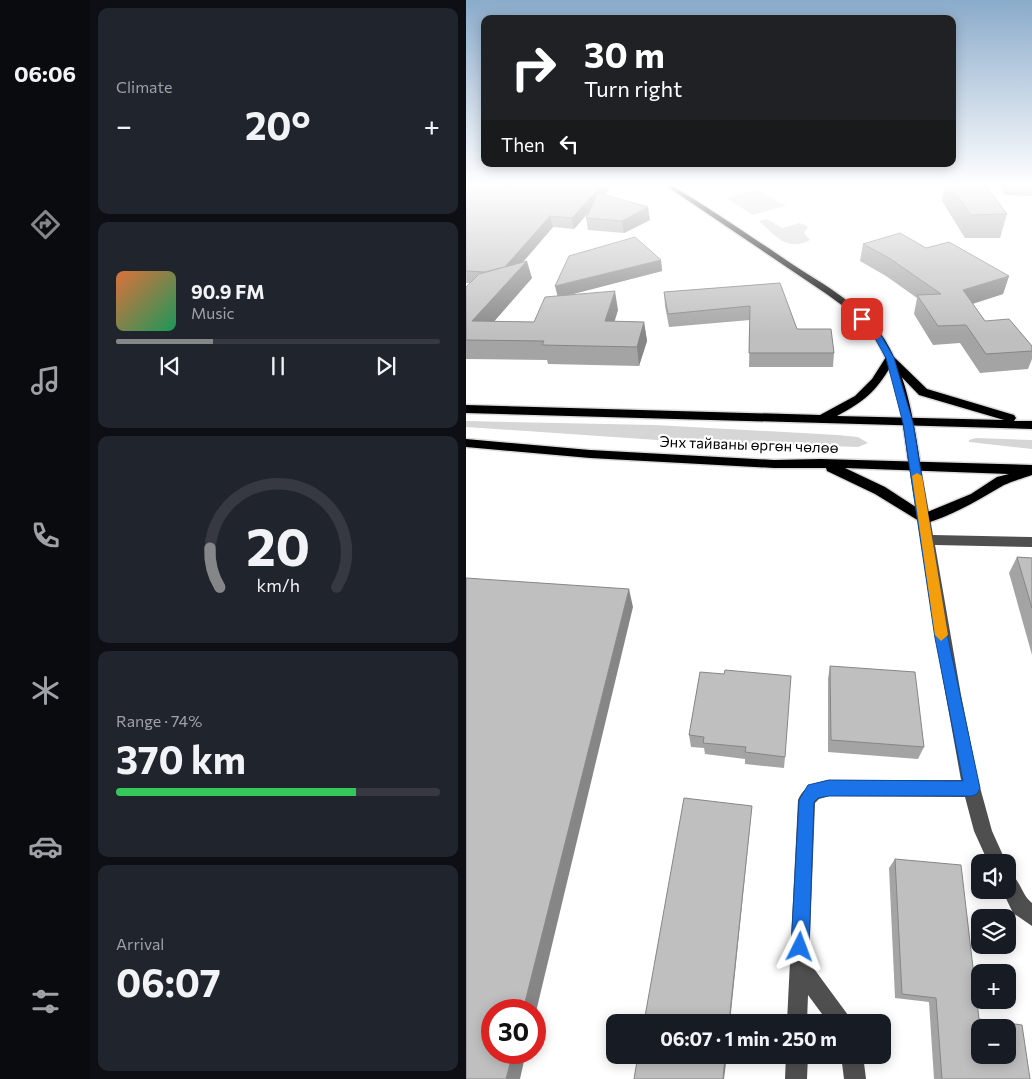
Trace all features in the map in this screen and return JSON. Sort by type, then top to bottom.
[{"type":"highway","points":[[822,419],[858,399],[876,382],[890,358],[923,392],[1005,417],[1032,419]]},
{"type":"highway","name":"Энх тайваны өргөн чөлөө","points":[[466,410],[1032,425]]},
{"type":"highway","name":"Энх тайваны өргөн чөлөө","points":[[466,443],[590,454],[774,464],[821,463],[1032,470]]},
{"type":"highway","points":[[821,463],[865,480],[892,495],[924,518],[976,497],[1002,480],[1032,474]]},
{"type":"main road","points":[[745,235],[820,286],[862,319],[880,339],[890,358],[908,423],[915,467]]},
{"type":"street","points":[[915,467],[942,638],[972,788],[986,842],[993,854]]},
{"type":"street","points":[[928,540],[1032,542]]},
{"type":"street","points":[[797,1014],[807,800],[814,791],[829,788],[972,788]]},
{"type":"street","points":[[1016,899],[1020,906],[1032,916]]},
{"type":"street","points":[[799,965],[834,1014]]},
{"type":"street","points":[[796,1079],[797,1064]]},
{"type":"street","points":[[853,1064],[855,1079]]},
{"type":"shaded area","points":[[774,235],[806,235],[810,240],[795,244],[782,241]]},
{"type":"shaded area","points":[[466,421],[655,425],[838,435],[858,437],[868,443],[858,447],[672,441],[466,427]]},
{"type":"shaded area","points":[[976,438],[1032,440],[1032,449],[969,442],[969,440]]},
{"type":"building","points":[[466,235],[533,235],[505,267],[485,272],[466,271]]},
{"type":"building","points":[[892,235],[904,235],[926,248],[949,242],[1009,276],[963,290],[985,321],[1009,319],[1032,346],[1032,351],[986,354],[966,325],[938,326],[917,295],[941,294],[889,258],[863,244]]},
{"type":"building","points":[[635,237],[661,260],[555,286],[569,256]]},
{"type":"building","points":[[527,261],[472,321],[534,322],[545,297],[615,291],[605,321],[644,322],[637,347],[542,345],[544,341],[466,340],[466,287],[479,274]]},
{"type":"building","points":[[780,283],[797,329],[831,329],[834,353],[749,353],[750,306],[668,314],[664,292]]},
{"type":"building","points":[[1017,557],[1032,558],[1032,608]]},
{"type":"building","points":[[466,578],[629,589],[526,999],[481,999],[481,1064],[510,1064],[506,1079],[466,1079]]},
{"type":"building","points":[[830,666],[915,672],[924,747],[831,740]]},
{"type":"building","points":[[725,670],[791,676],[785,757],[745,752],[746,747],[703,743],[704,737],[689,735],[700,672],[724,674]]},
{"type":"building","points":[[684,798],[752,806],[730,1014],[645,1014]]},
{"type":"building","points":[[895,859],[961,865],[973,964],[971,964],[971,1009],[978,1009],[979,1019],[971,1019],[971,1064],[1016,1064],[1016,1024],[1022,1025],[1030,1079],[942,1079],[936,998],[902,994]]},
{"type":"building","points":[[636,1064],[724,1064],[723,1079],[634,1079]]},
{"type":"slow traffic","points":[[917,476],[941,635]]},
{"type":"route","points":[[800,947],[807,800],[814,791],[829,788],[972,788],[942,638],[908,423],[890,358],[880,339],[862,319]]}]
